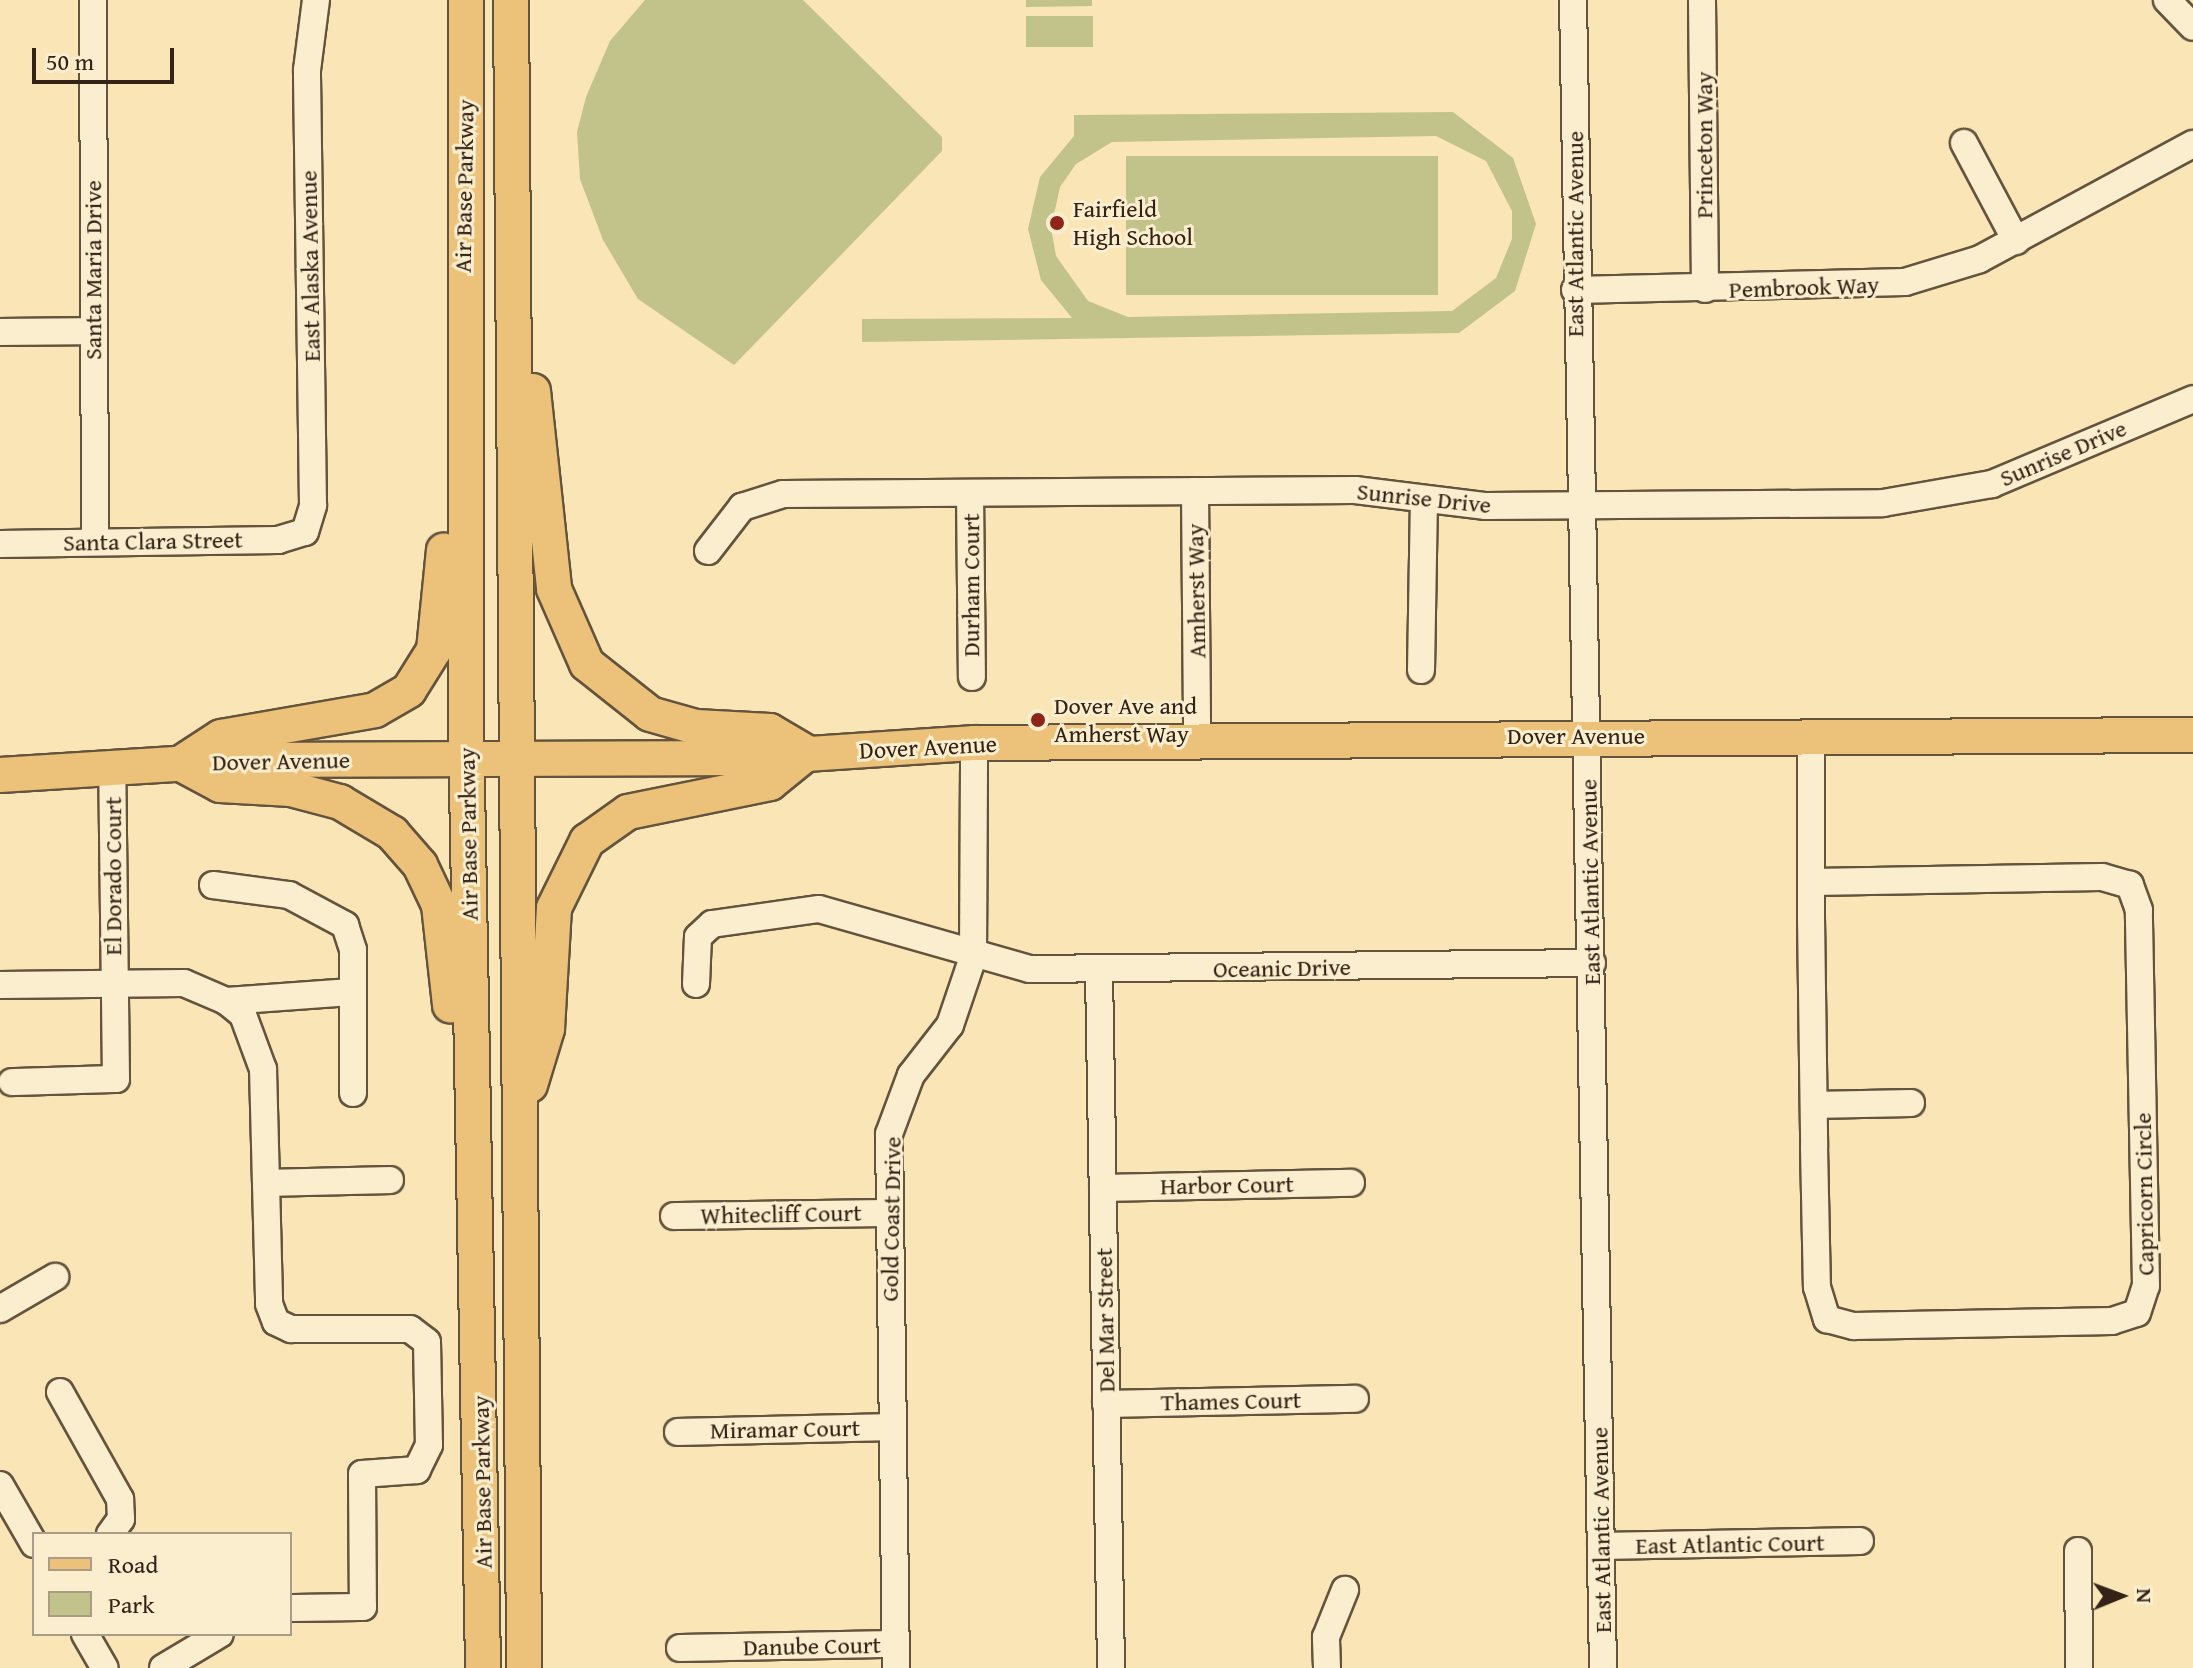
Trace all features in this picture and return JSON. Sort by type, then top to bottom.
[{"type":"main road","name":"Air Base Parkway","points":[[466,0],[464,416],[467,759],[477,1169],[483,1668]]},
{"type":"main road","name":"Air Base Parkway","points":[[511,0],[524,1668]]},
{"type":"main road","points":[[513,284],[535,398],[554,589],[587,664],[650,714],[696,727],[770,731],[807,753],[770,783],[628,812],[587,841],[559,886],[547,1029],[520,1119]]},
{"type":"main road","points":[[464,416],[434,650],[409,690],[375,710],[221,737],[180,764],[220,785],[291,789],[340,802],[408,848],[431,884],[445,930],[452,1047],[477,1169]]},
{"type":"main road","name":"Dover Avenue","points":[[0,775],[180,764],[807,753],[974,743],[1588,735],[1811,742],[2193,735]]},
{"type":"street","name":"Santa Maria Drive","points":[[93,0],[95,541]]},
{"type":"street","name":"East Alaska Avenue","points":[[305,532],[313,505],[307,70],[316,0]]},
{"type":"street","name":"East Atlantic Avenue","points":[[1573,0],[1575,290],[1588,735],[1603,1668]]},
{"type":"street","name":"Princeton Way","points":[[1702,0],[1705,289]]},
{"type":"street","points":[[2167,0],[2193,27]]},
{"type":"street","points":[[1964,143],[2016,241]]},
{"type":"street","name":"Pembrook Way","points":[[1575,290],[1905,282],[2016,241],[2193,144]]},
{"type":"street","points":[[0,332],[93,331]]},
{"type":"street","name":"Sunrise Drive","points":[[708,551],[742,507],[760,497],[1355,490],[1424,500],[1580,506],[1939,496],[2049,464],[2173,402],[2193,399]]},
{"type":"street","name":"Amherst Way","points":[[1195,491],[1197,740]]},
{"type":"street","name":"Durham Court","points":[[970,493],[972,677]]},
{"type":"street","points":[[1421,670],[1424,500]]},
{"type":"street","name":"Santa Clara Street","points":[[0,544],[278,540],[305,532]]},
{"type":"street","name":"Capricorn Circle","points":[[1811,742],[1811,882],[1817,1287],[1827,1319],[1854,1326],[2112,1321],[2137,1313],[2146,1286],[2139,910],[2130,885],[2102,877],[1811,882]]},
{"type":"street","name":"Gold Coast Drive","points":[[896,1656],[889,1213],[896,1107],[950,1025],[973,957],[974,743]]},
{"type":"street","name":"El Dorado Court","points":[[12,1082],[116,1079],[112,768]]},
{"type":"street","points":[[213,885],[289,895],[330,911],[345,925],[353,950],[353,1093]]},
{"type":"street","name":"Oceanic Drive","points":[[696,984],[698,937],[712,924],[783,910],[850,916],[973,957],[1099,972],[1592,963]]},
{"type":"street","name":"Del Mar Street","points":[[1099,972],[1111,1668]]},
{"type":"street","points":[[0,985],[184,983],[226,1001],[243,1015],[263,1069],[269,1304],[276,1322],[291,1329],[410,1329],[427,1342],[429,1445],[417,1470],[362,1474],[363,1607],[292,1608]]},
{"type":"street","points":[[226,1001],[352,992]]},
{"type":"street","points":[[1814,1105],[1911,1103]]},
{"type":"street","points":[[266,1183],[390,1180]]},
{"type":"street","name":"Harbor Court","points":[[1103,1188],[1351,1183]]},
{"type":"street","name":"Whitecliff Court","points":[[674,1216],[889,1213]]},
{"type":"street","points":[[0,1309],[55,1277]]},
{"type":"street","points":[[60,1392],[120,1499],[121,1519],[111,1532]]},
{"type":"street","name":"Thames Court","points":[[1106,1404],[1355,1399]]},
{"type":"street","name":"Miramar Court","points":[[678,1432],[892,1427]]},
{"type":"street","points":[[0,1485],[32,1541]]},
{"type":"street","name":"East Atlantic Court","points":[[1601,1546],[1860,1541]]},
{"type":"street","points":[[2078,1551],[2079,1668]]},
{"type":"street","points":[[1327,1668],[1326,1637],[1345,1590]]},
{"type":"street","points":[[86,1636],[105,1668]]},
{"type":"street","points":[[163,1668],[217,1636]]},
{"type":"street","name":"Danube Court","points":[[680,1648],[896,1656]]},
{"type":"green space","points":[[645,0],[803,0],[942,137],[942,151],[734,365],[638,299],[603,240],[580,179],[577,132],[586,97],[610,41]]},
{"type":"green space","points":[[1026,0],[1092,0],[1092,6],[1026,7]]},
{"type":"green space","points":[[1026,16],[1093,16],[1093,47],[1026,47]]},
{"type":"green space","points":[[1453,112],[1513,158],[1536,224],[1515,291],[1459,333],[862,342],[862,319],[1072,318],[1041,280],[1028,229],[1040,177],[1074,136],[1074,115]],"holes":[[[1436,136],[1486,161],[1512,211],[1512,239],[1496,278],[1452,311],[1128,317],[1088,301],[1056,256],[1051,228],[1060,187],[1076,164],[1112,142]]]},
{"type":"green space","points":[[1126,156],[1438,156],[1438,295],[1126,295]]},
{"type":"place","name":"Fairfield High School","points":[[1057,223]]},
{"type":"place","name":"Dover Ave and Amherst Way","points":[[1038,720]]}]
